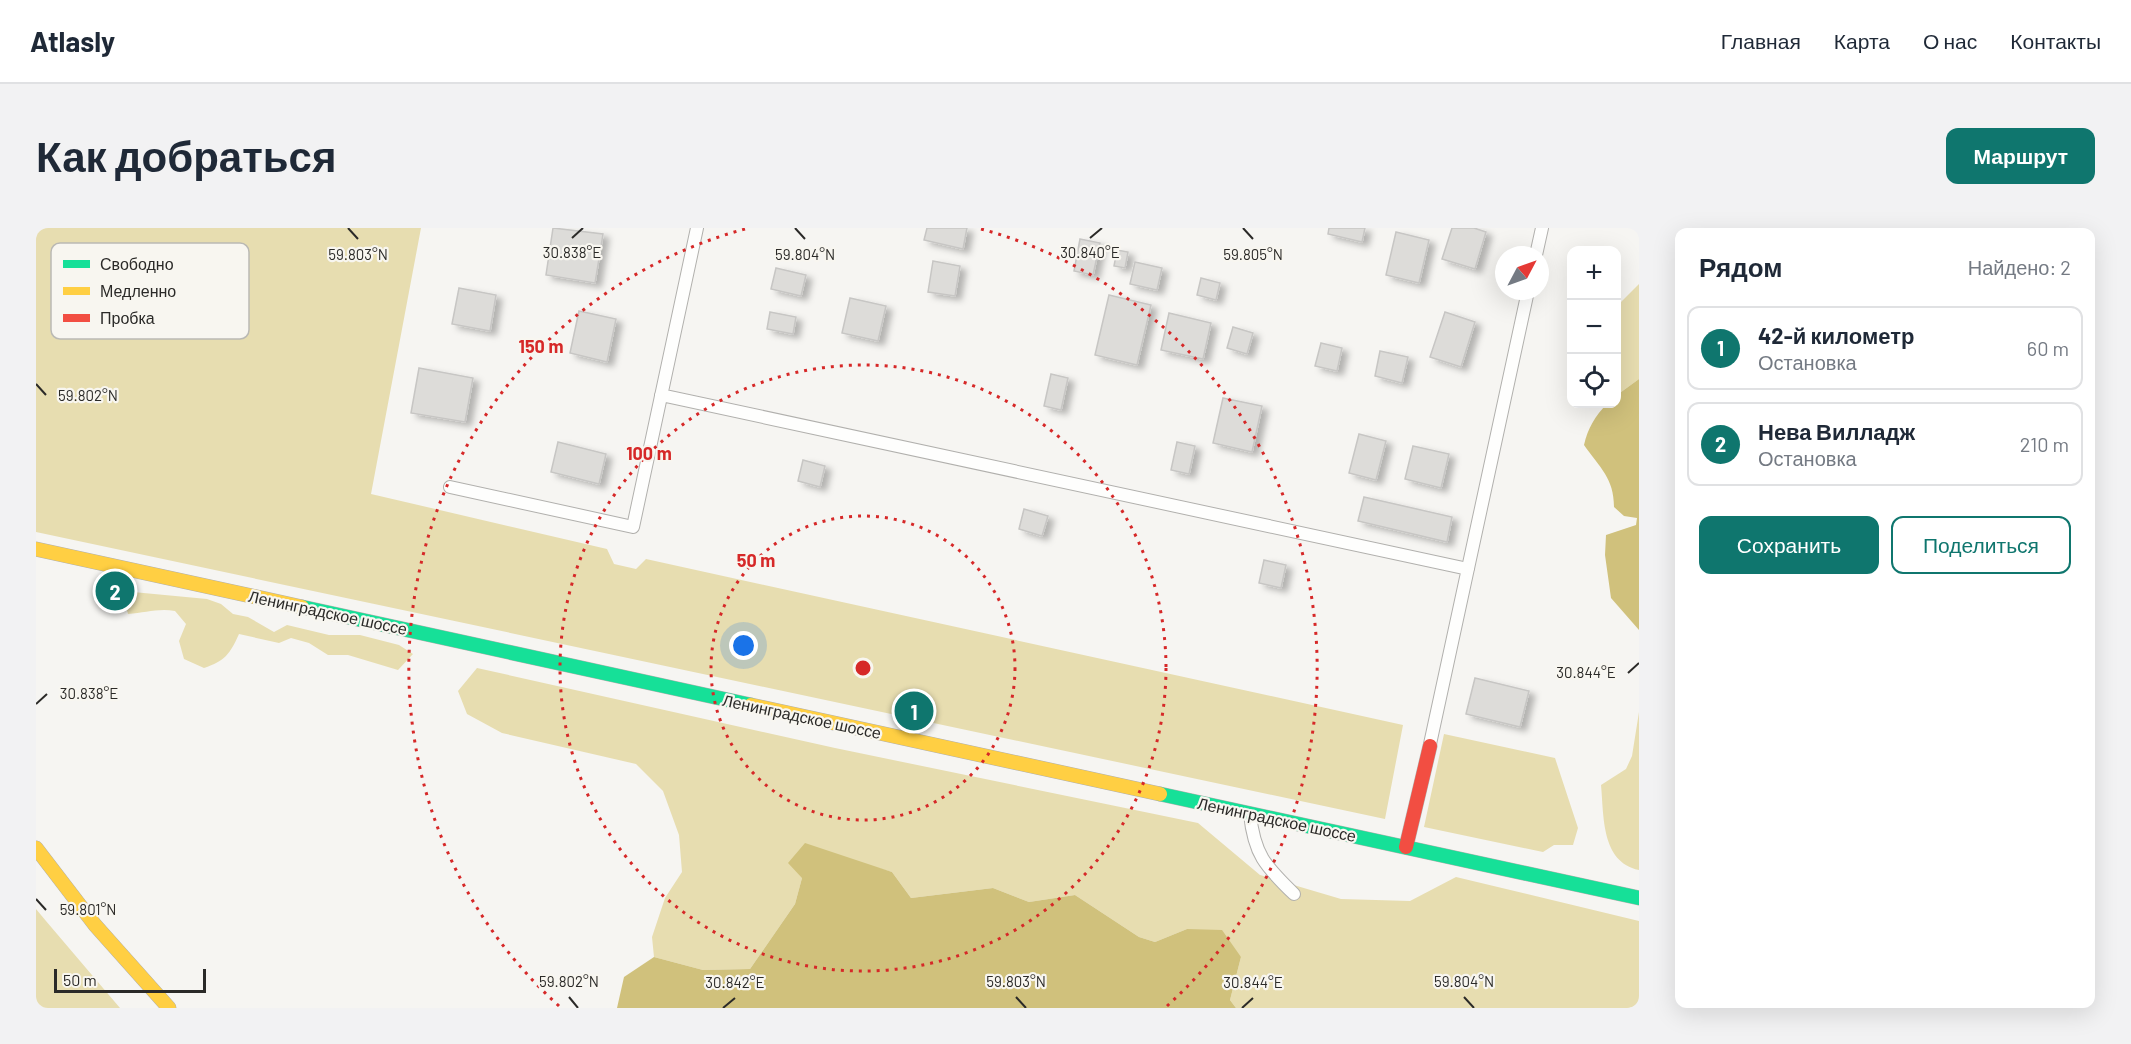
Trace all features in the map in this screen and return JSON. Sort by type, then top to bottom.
[{"type":"main road","name":"Ленинградское шоссе","points":[[36,549],[1639,898]]},
{"type":"main road","points":[[1406,847],[1430,746]]},
{"type":"main road","points":[[36,848],[88,917],[169,1008]]},
{"type":"lane","points":[[450,487],[633,527],[697,228]]},
{"type":"lane","points":[[1538,246],[1542,228]]},
{"type":"lane","points":[[1430,746],[1526,300]]},
{"type":"lane","points":[[662,394],[1468,569]]},
{"type":"lane","points":[[1250,813],[1253,840],[1265,866],[1294,894]]},
{"type":"shaded area","points":[[36,228],[421,228],[371,494],[607,549],[614,564],[636,569],[646,559],[1403,725],[1385,819],[36,532]]},
{"type":"shaded area","points":[[1639,284],[1639,379],[1621,392],[1621,354],[1621,302]]},
{"type":"shaded area","points":[[1639,379],[1639,630],[1611,598],[1605,555],[1606,535],[1636,525],[1637,518],[1624,516],[1614,507],[1609,481],[1584,445],[1590,428],[1603,408],[1621,408],[1621,392]]},
{"type":"shaded area","points":[[133,592],[207,599],[221,604],[233,614],[248,617],[274,632],[287,625],[329,635],[360,635],[399,645],[413,654],[398,670],[348,655],[328,655],[309,643],[291,638],[279,643],[239,634],[226,656],[217,663],[204,668],[184,659],[179,641],[186,624],[175,611],[157,610],[128,614],[124,599]]},
{"type":"shaded area","points":[[477,668],[835,748],[1198,823],[1260,875],[1341,899],[1410,901],[1456,877],[1639,921],[1639,1005],[1629,1008],[1236,1008],[1230,1000],[1241,957],[1187,929],[1155,942],[1139,937],[1075,895],[1029,902],[993,888],[911,898],[892,872],[860,863],[802,878],[795,904],[750,969],[703,970],[654,957],[652,937],[665,898],[682,872],[679,835],[663,791],[636,764],[502,733],[467,714],[458,691]]},
{"type":"shaded area","points":[[1639,712],[1639,870],[1617,858],[1611,848],[1604,823],[1601,785],[1626,769],[1632,756]]},
{"type":"shaded area","points":[[1444,734],[1555,758],[1578,828],[1573,845],[1554,845],[1543,852],[1424,827]]},
{"type":"shaded area","points":[[805,843],[892,872],[911,898],[993,888],[1029,902],[1075,895],[1139,937],[1155,942],[1187,929],[1222,930],[1241,957],[1230,1000],[1236,1008],[617,1008],[624,977],[654,957],[703,970],[750,969],[795,904],[802,878],[788,863]]},
{"type":"shaded area","points":[[36,909],[46,921],[120,1008],[36,1008]]},
{"type":"building","points":[[553,228],[603,234],[595,283],[546,275]]},
{"type":"building","points":[[927,228],[967,228],[963,249],[924,240]]},
{"type":"building","points":[[1329,228],[1365,228],[1362,242],[1328,234]]},
{"type":"building","points":[[1452,228],[1474,228],[1486,232],[1475,269],[1442,259]]},
{"type":"building","points":[[1396,232],[1429,240],[1419,283],[1386,275]]},
{"type":"building","points":[[1080,239],[1100,243],[1093,275],[1074,271]]},
{"type":"building","points":[[1117,250],[1128,252],[1125,268],[1114,266]]},
{"type":"building","points":[[933,261],[960,266],[955,296],[928,292]]},
{"type":"building","points":[[1135,262],[1162,268],[1157,290],[1130,284]]},
{"type":"building","points":[[776,268],[806,275],[801,296],[771,289]]},
{"type":"building","points":[[1201,278],[1220,283],[1216,300],[1197,295]]},
{"type":"building","points":[[459,288],[496,295],[490,331],[452,324]]},
{"type":"building","points":[[1109,295],[1151,305],[1137,365],[1095,355]]},
{"type":"building","points":[[850,298],[886,306],[878,341],[842,333]]},
{"type":"building","points":[[579,311],[616,319],[607,362],[570,353]]},
{"type":"building","points":[[770,312],[796,317],[793,334],[767,329]]},
{"type":"building","points":[[1445,312],[1475,322],[1461,367],[1430,357]]},
{"type":"building","points":[[1169,313],[1211,323],[1203,359],[1161,350]]},
{"type":"building","points":[[1233,327],[1253,333],[1247,354],[1227,348]]},
{"type":"building","points":[[1321,343],[1342,348],[1337,371],[1315,366]]},
{"type":"building","points":[[1380,351],[1408,357],[1402,383],[1375,376]]},
{"type":"building","points":[[419,368],[473,378],[465,422],[411,413]]},
{"type":"building","points":[[1051,374],[1068,378],[1061,410],[1044,406]]},
{"type":"building","points":[[1223,398],[1262,406],[1252,452],[1213,443]]},
{"type":"building","points":[[1359,434],[1386,441],[1376,480],[1349,473]]},
{"type":"building","points":[[558,442],[606,454],[599,484],[551,472]]},
{"type":"building","points":[[1177,442],[1195,446],[1189,474],[1171,470]]},
{"type":"building","points":[[1413,446],[1449,454],[1441,488],[1405,479]]},
{"type":"building","points":[[803,460],[825,466],[820,487],[798,481]]},
{"type":"building","points":[[1364,497],[1452,517],[1447,542],[1358,521]]},
{"type":"building","points":[[1024,509],[1048,516],[1042,536],[1019,529]]},
{"type":"building","points":[[1264,560],[1286,565],[1281,588],[1259,583]]},
{"type":"building","points":[[1475,678],[1529,691],[1520,727],[1466,714]]},
{"type":"traffic: fast","points":[[302,607],[751,705]]},
{"type":"traffic: fast","points":[[1160,794],[1639,898]]},
{"type":"traffic: slow","points":[[36,549],[302,607]]},
{"type":"traffic: slow","points":[[751,705],[1160,794]]},
{"type":"traffic: slow","points":[[36,848],[95,925],[169,1008]]},
{"type":"traffic: jam","points":[[1406,847],[1430,746]]},
{"type":"place","name":"Нева Вилладж","points":[[115,591]]},
{"type":"place","name":"42-й километр","points":[[914,711]]}]
